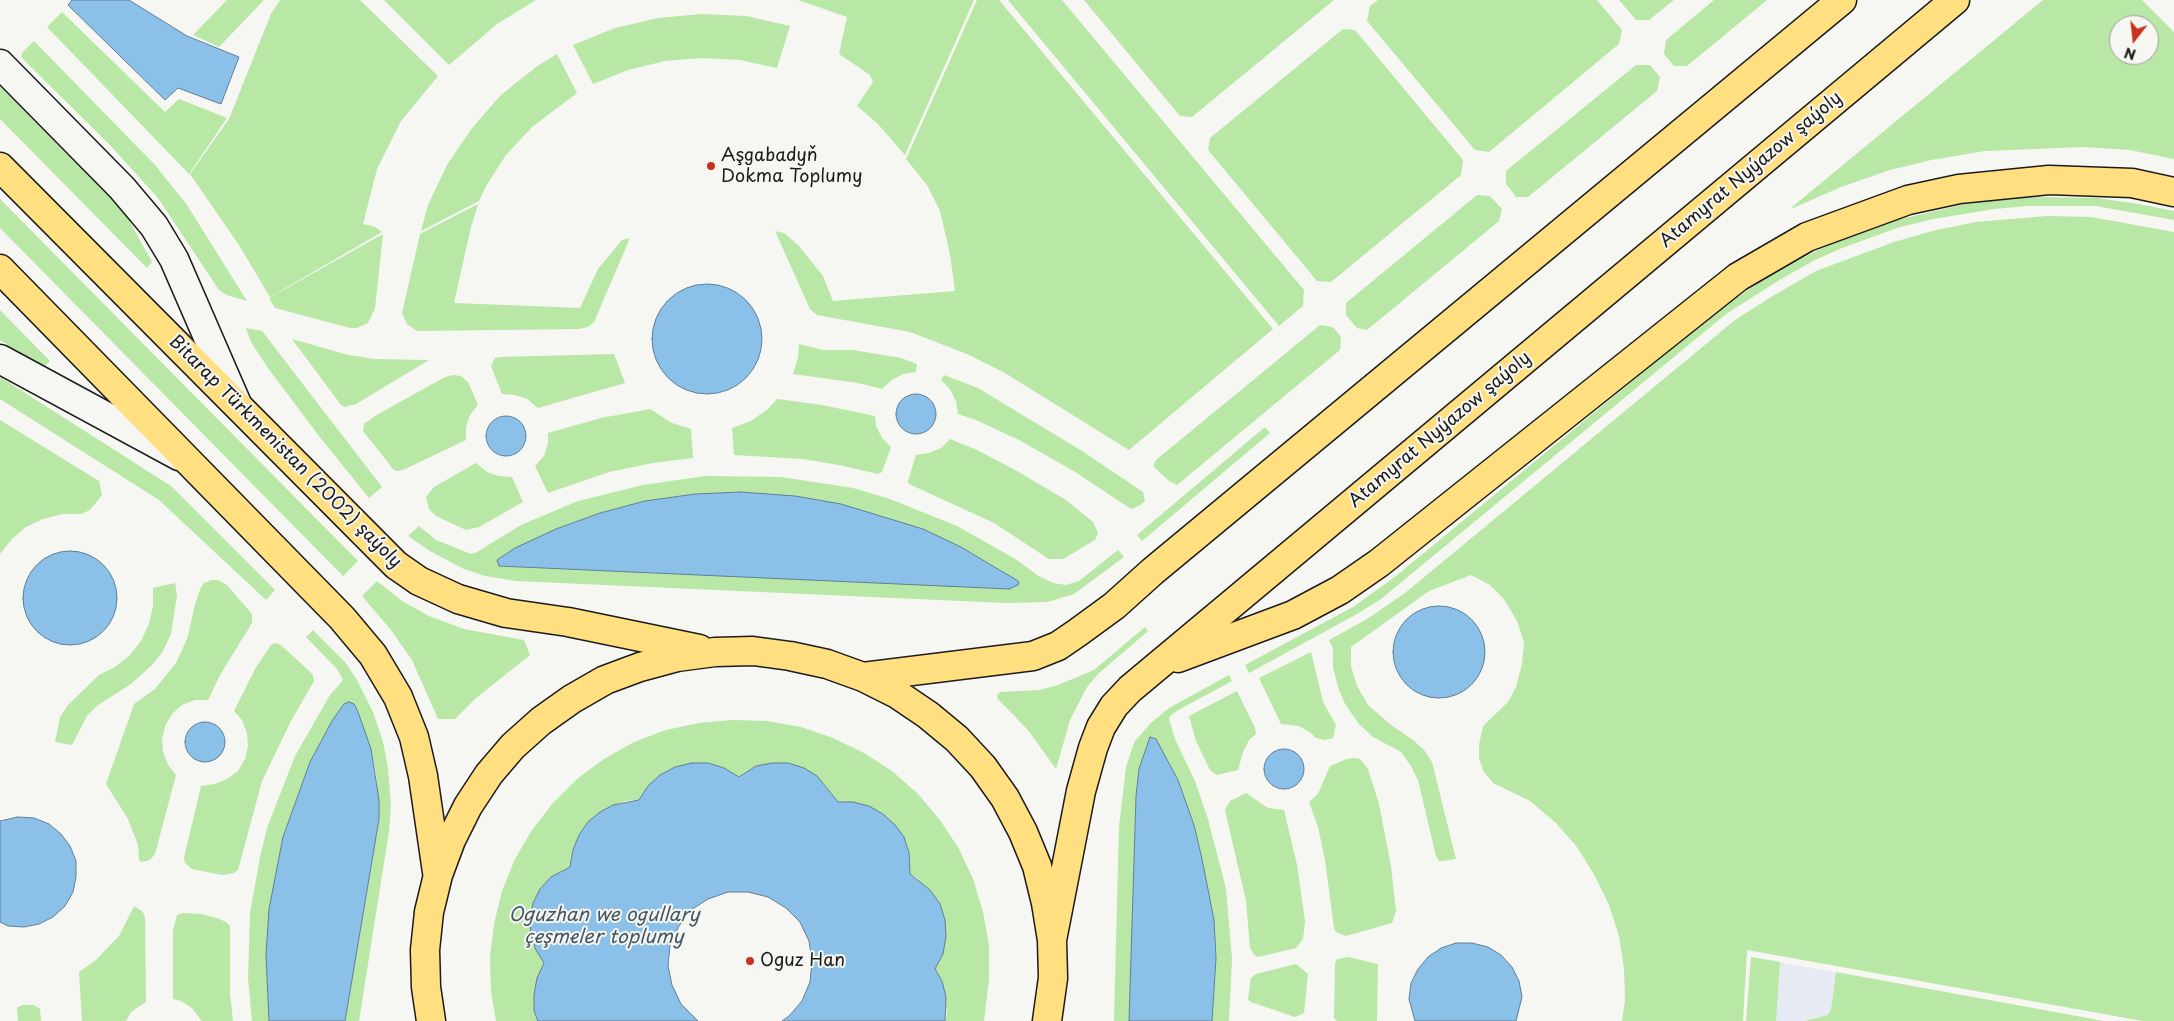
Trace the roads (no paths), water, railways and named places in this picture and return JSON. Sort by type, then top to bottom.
[{"type":"main road","points":[[863,677],[1033,656],[1058,646],[1077,633],[1114,606],[1842,0]]},
{"type":"main road","name":"Atamyrat Nyýazow şaýoly","points":[[1052,940],[1081,791],[1102,727],[1114,706],[1130,689],[1956,0]]},
{"type":"main road","name":"Bitarap Türkmenistan (2002) şaýoly","points":[[0,168],[237,404],[384,554],[419,581],[458,599],[506,612],[568,622],[715,652]]},
{"type":"main road","points":[[1158,666],[1293,614],[1340,590],[1379,563],[1738,277],[1807,237],[1908,200],[1958,189],[2049,180],[2132,183],[2174,192]]},
{"type":"main road","points":[[0,269],[342,618],[373,655],[398,697],[414,738],[423,776],[438,875]]},
{"type":"main road","points":[[431,1021],[426,987],[425,950],[429,912],[438,875],[451,840],[468,806],[513,746],[541,721],[572,699],[605,680],[640,667],[677,657],[715,652],[753,651],[827,664],[863,677],[897,694],[928,715],[957,739],[983,768],[1005,798],[1023,832],[1037,866],[1052,940],[1052,978],[1047,1021]]},
{"type":"main road","points":[[411,1021],[426,987]]},
{"type":"street","points":[[0,64],[122,188],[154,226],[174,259],[237,404]]},
{"type":"street","points":[[0,358],[191,462]]},
{"type":"street","points":[[1052,978],[1057,1021]]},
{"type":"water","points":[[72,0],[129,0],[187,36],[239,57],[221,104],[178,88],[165,100],[68,5]]},
{"type":"water","points":[[707,284],[728,288],[746,300],[758,318],[762,339],[758,360],[746,378],[728,390],[707,394],[686,390],[668,378],[656,360],[652,339],[656,318],[668,300],[686,288]]},
{"type":"water","points":[[916,394],[930,400],[936,414],[930,428],[916,434],[902,428],[896,414],[902,400]]},
{"type":"water","points":[[506,416],[520,422],[526,436],[520,450],[506,456],[492,450],[486,436],[492,422]]},
{"type":"water","points":[[741,492],[795,496],[841,504],[923,529],[961,547],[1019,582],[1018,585],[1009,589],[499,566],[497,560],[515,548],[556,529],[600,513],[645,501],[695,494]]},
{"type":"water","points":[[70,551],[88,555],[103,565],[113,580],[117,598],[113,616],[103,631],[88,641],[70,645],[52,641],[37,631],[27,616],[23,598],[27,580],[37,565],[52,555]]},
{"type":"water","points":[[1439,606],[1457,609],[1472,619],[1482,634],[1485,652],[1482,670],[1472,685],[1457,695],[1439,698],[1421,695],[1406,685],[1396,670],[1393,652],[1396,634],[1406,619],[1421,609]]},
{"type":"water","points":[[349,702],[354,704],[358,712],[371,749],[379,800],[379,819],[345,1021],[269,1021],[266,955],[269,909],[283,837],[310,762],[332,721],[344,704]]},
{"type":"water","points":[[209,722],[216,725],[222,731],[225,742],[224,750],[216,759],[209,762],[201,762],[194,759],[186,750],[185,738],[188,731],[197,723]]},
{"type":"water","points":[[1150,737],[1156,739],[1178,780],[1194,825],[1202,859],[1214,920],[1216,958],[1212,1021],[1129,1021],[1136,796],[1139,769]]},
{"type":"water","points":[[1284,749],[1298,755],[1304,769],[1298,783],[1284,789],[1270,783],[1264,769],[1270,755]]},
{"type":"water","name":"Oguzhan we ogullary çeşmeler toplumy","points":[[691,763],[708,763],[724,768],[739,777],[756,766],[788,763],[804,768],[817,776],[838,802],[853,802],[869,806],[883,814],[895,825],[904,837],[909,853],[910,874],[930,890],[940,904],[945,920],[946,936],[943,954],[935,969],[942,981],[946,997],[945,1021],[782,1021],[802,1001],[810,982],[812,961],[809,941],[800,922],[786,908],[768,897],[748,892],[728,892],[708,899],[691,910],[679,926],[670,945],[668,966],[672,985],[681,1004],[698,1021],[538,1021],[534,1011],[534,995],[537,978],[544,963],[536,950],[531,935],[530,919],[533,903],[540,889],[551,877],[570,867],[573,850],[579,835],[588,822],[600,812],[613,805],[639,800],[648,786],[660,775],[675,767]]},
{"type":"water","points":[[18,817],[34,818],[49,824],[61,834],[70,846],[76,861],[76,877],[73,892],[65,906],[53,917],[39,924],[24,927],[8,926],[0,922],[0,821]]},
{"type":"water","points":[[1456,943],[1472,943],[1488,947],[1501,955],[1512,967],[1519,981],[1522,997],[1516,1021],[1415,1021],[1409,999],[1411,983],[1418,969],[1428,957],[1441,948]]},
{"type":"place","name":"Aşgabadyň Dokma Toplumy","points":[[711,166]]},
{"type":"place","name":"Oguz Han","points":[[750,961]]}]
